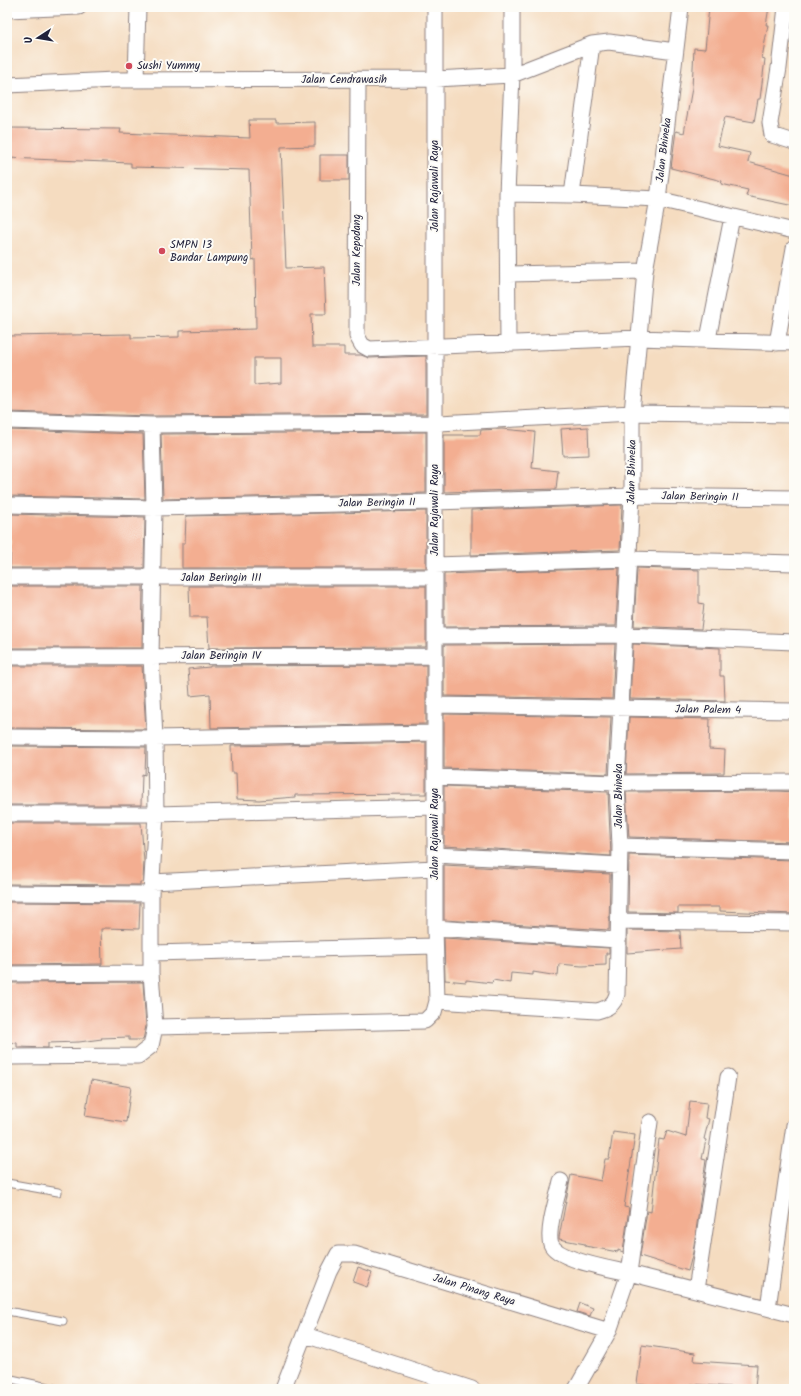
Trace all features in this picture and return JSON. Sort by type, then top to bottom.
[{"type":"street","points":[[7,10],[79,7]]},
{"type":"street","points":[[136,80],[138,7]]},
{"type":"street","name":"Jalan Rajawali Raya","points":[[435,7],[436,1007]]},
{"type":"street","points":[[508,344],[508,194],[512,74],[512,7]]},
{"type":"street","name":"Jalan Bhineka","points":[[436,1007],[597,1011],[606,1009],[614,1003],[617,994],[620,846],[618,783],[632,496],[632,413],[645,271],[658,199],[681,7]]},
{"type":"street","points":[[786,7],[779,68],[770,123],[772,135],[794,142]]},
{"type":"street","name":"Jalan Cendrawasih","points":[[7,85],[136,80],[435,79],[512,74],[592,44],[609,42],[675,51]]},
{"type":"street","points":[[572,194],[592,44]]},
{"type":"street","name":"Jalan Kepodang","points":[[358,80],[357,336],[362,345],[369,348],[435,347],[639,338],[708,339],[794,343]]},
{"type":"street","points":[[508,194],[572,194],[658,199],[794,230]]},
{"type":"street","points":[[708,339],[732,217]]},
{"type":"street","points":[[777,343],[794,248]]},
{"type":"street","points":[[509,274],[645,271]]},
{"type":"street","points":[[7,421],[152,425],[435,422],[632,413],[794,415]]},
{"type":"street","points":[[7,1057],[138,1056],[151,1046],[155,1027],[152,973],[152,888],[156,814],[155,738],[151,656],[151,578],[154,508],[152,425]]},
{"type":"street","name":"Jalan Beringin II","points":[[7,505],[154,508],[632,496],[794,498]]},
{"type":"street","name":"Jalan Beringin III","points":[[7,577],[151,578],[435,571],[629,559],[794,563]]},
{"type":"street","points":[[435,636],[626,635],[794,642]]},
{"type":"street","name":"Jalan Beringin IV","points":[[7,657],[435,656]]},
{"type":"street","name":"Jalan Palem 4","points":[[435,705],[621,709],[794,710]]},
{"type":"street","points":[[7,737],[155,738],[435,733]]},
{"type":"street","points":[[435,777],[618,783],[794,782]]},
{"type":"street","points":[[7,814],[156,814],[435,807]]},
{"type":"street","points":[[620,846],[794,851]]},
{"type":"street","points":[[7,893],[152,888],[435,861],[619,865]]},
{"type":"street","points":[[619,921],[794,923]]},
{"type":"street","points":[[435,928],[617,940]]},
{"type":"street","points":[[152,953],[435,946]]},
{"type":"street","points":[[7,974],[152,973]]},
{"type":"street","points":[[155,1027],[425,1021],[436,1007]]},
{"type":"street","points":[[696,1290],[728,1077]]},
{"type":"street","points":[[576,1389],[609,1331],[629,1273],[650,1122]]},
{"type":"street","points":[[768,1308],[794,1125]]},
{"type":"street","points":[[561,1181],[550,1233],[550,1244],[557,1252],[570,1258],[794,1315]]},
{"type":"street","name":"Jalan Pinang Raya","points":[[305,1335],[329,1271],[338,1254],[354,1254],[609,1331]]},
{"type":"street","points":[[283,1389],[305,1335],[472,1389]]},
{"type":"lane","points":[[7,1183],[58,1192]]},
{"type":"lane","points":[[7,1311],[63,1321]]},
{"type":"lane","points":[[7,1378],[57,1389]]},
{"type":"building","points":[[709,7],[769,7],[766,25],[768,25],[762,58],[765,59],[760,99],[758,99],[754,122],[725,117],[718,146],[750,153],[748,162],[794,175],[794,206],[746,196],[748,190],[721,184],[722,181],[671,168],[676,131],[684,133],[692,88],[694,48],[705,49]]},
{"type":"building","points":[[249,120],[276,120],[276,123],[315,122],[315,146],[281,147],[286,268],[324,267],[326,314],[311,314],[312,347],[344,347],[344,355],[361,355],[369,358],[426,356],[426,414],[152,416],[7,412],[7,336],[131,334],[131,338],[179,337],[179,331],[256,329],[255,259],[252,260],[249,170],[131,167],[131,163],[7,158],[7,128],[121,129],[120,133],[250,138]],"holes":[[[254,358],[281,358],[281,383],[254,385]]]},
{"type":"building","points":[[320,155],[349,155],[349,180],[320,180]]},
{"type":"building","points":[[588,427],[589,455],[563,456],[561,429]]},
{"type":"building","points":[[502,429],[535,432],[532,468],[558,471],[556,489],[444,492],[444,435],[480,435],[481,430]]},
{"type":"building","points":[[7,430],[143,434],[145,499],[7,496]]},
{"type":"building","points":[[426,432],[426,493],[163,499],[161,434]]},
{"type":"building","points":[[622,505],[620,550],[471,555],[471,510]]},
{"type":"building","points":[[426,511],[426,568],[182,568],[182,543],[185,543],[186,516]]},
{"type":"building","points":[[8,514],[145,517],[144,568],[10,568],[11,539],[7,539]]},
{"type":"building","points":[[619,568],[616,626],[444,627],[444,574]]},
{"type":"building","points":[[637,568],[699,570],[699,603],[704,604],[701,629],[634,626]]},
{"type":"building","points":[[9,586],[143,586],[142,648],[7,648],[7,591],[9,591]]},
{"type":"building","points":[[189,586],[426,586],[426,647],[209,648],[207,617],[190,617]]},
{"type":"building","points":[[615,644],[612,699],[444,696],[444,645]]},
{"type":"building","points":[[633,644],[720,648],[720,676],[724,676],[725,701],[630,699]]},
{"type":"building","points":[[426,665],[426,724],[211,728],[210,694],[190,696],[188,669],[210,666]]},
{"type":"building","points":[[7,666],[142,666],[146,729],[9,728]]},
{"type":"building","points":[[444,714],[611,717],[608,774],[444,768]]},
{"type":"building","points":[[629,717],[710,719],[709,749],[725,750],[724,773],[626,774]]},
{"type":"building","points":[[426,742],[426,794],[295,795],[295,797],[259,800],[237,799],[236,773],[232,773],[231,746]]},
{"type":"building","points":[[10,746],[146,747],[145,775],[142,774],[141,805],[7,805],[8,748]]},
{"type":"building","points":[[444,786],[608,792],[611,856],[444,846]]},
{"type":"building","points":[[626,792],[794,792],[794,842],[629,837]]},
{"type":"building","points":[[7,823],[141,823],[144,861],[143,882],[140,882],[140,885],[7,884]]},
{"type":"building","points":[[629,855],[794,860],[794,914],[720,911],[720,907],[678,907],[678,913],[628,912]]},
{"type":"building","points":[[444,865],[610,874],[609,930],[444,920]]},
{"type":"building","points":[[7,902],[140,903],[139,929],[101,929],[102,964],[7,965]]},
{"type":"building","points":[[627,930],[680,931],[681,949],[627,953]]},
{"type":"building","points":[[444,938],[609,948],[609,953],[606,953],[606,965],[582,966],[559,964],[558,976],[533,972],[533,975],[511,973],[510,983],[493,980],[492,983],[466,980],[466,982],[445,980]]},
{"type":"building","points":[[143,982],[146,1026],[143,1040],[129,1040],[129,1037],[101,1038],[102,1039],[79,1042],[48,1043],[48,1048],[17,1047],[17,1043],[7,1042],[7,983]]},
{"type":"building","points":[[91,1080],[131,1087],[126,1122],[85,1116]]},
{"type":"building","points":[[690,1101],[707,1103],[705,1118],[709,1119],[704,1139],[706,1140],[702,1159],[706,1160],[693,1252],[688,1271],[640,1256],[647,1211],[651,1212],[659,1139],[664,1140],[667,1131],[686,1137]]},
{"type":"building","points":[[613,1132],[635,1135],[624,1207],[629,1208],[623,1252],[585,1246],[585,1244],[559,1239],[571,1175],[601,1181],[605,1159],[609,1159]]},
{"type":"building","points":[[358,1267],[372,1272],[367,1287],[353,1282]]},
{"type":"building","points":[[580,1303],[593,1308],[590,1316],[577,1312]]},
{"type":"building","points":[[642,1345],[695,1353],[694,1361],[757,1365],[755,1389],[691,1384],[690,1389],[656,1389],[657,1387],[637,1384]]},
{"type":"place","name":"Sushi Yummy","points":[[129,66]]},
{"type":"place","name":"SMPN 13 Bandar Lampung","points":[[162,251]]}]
